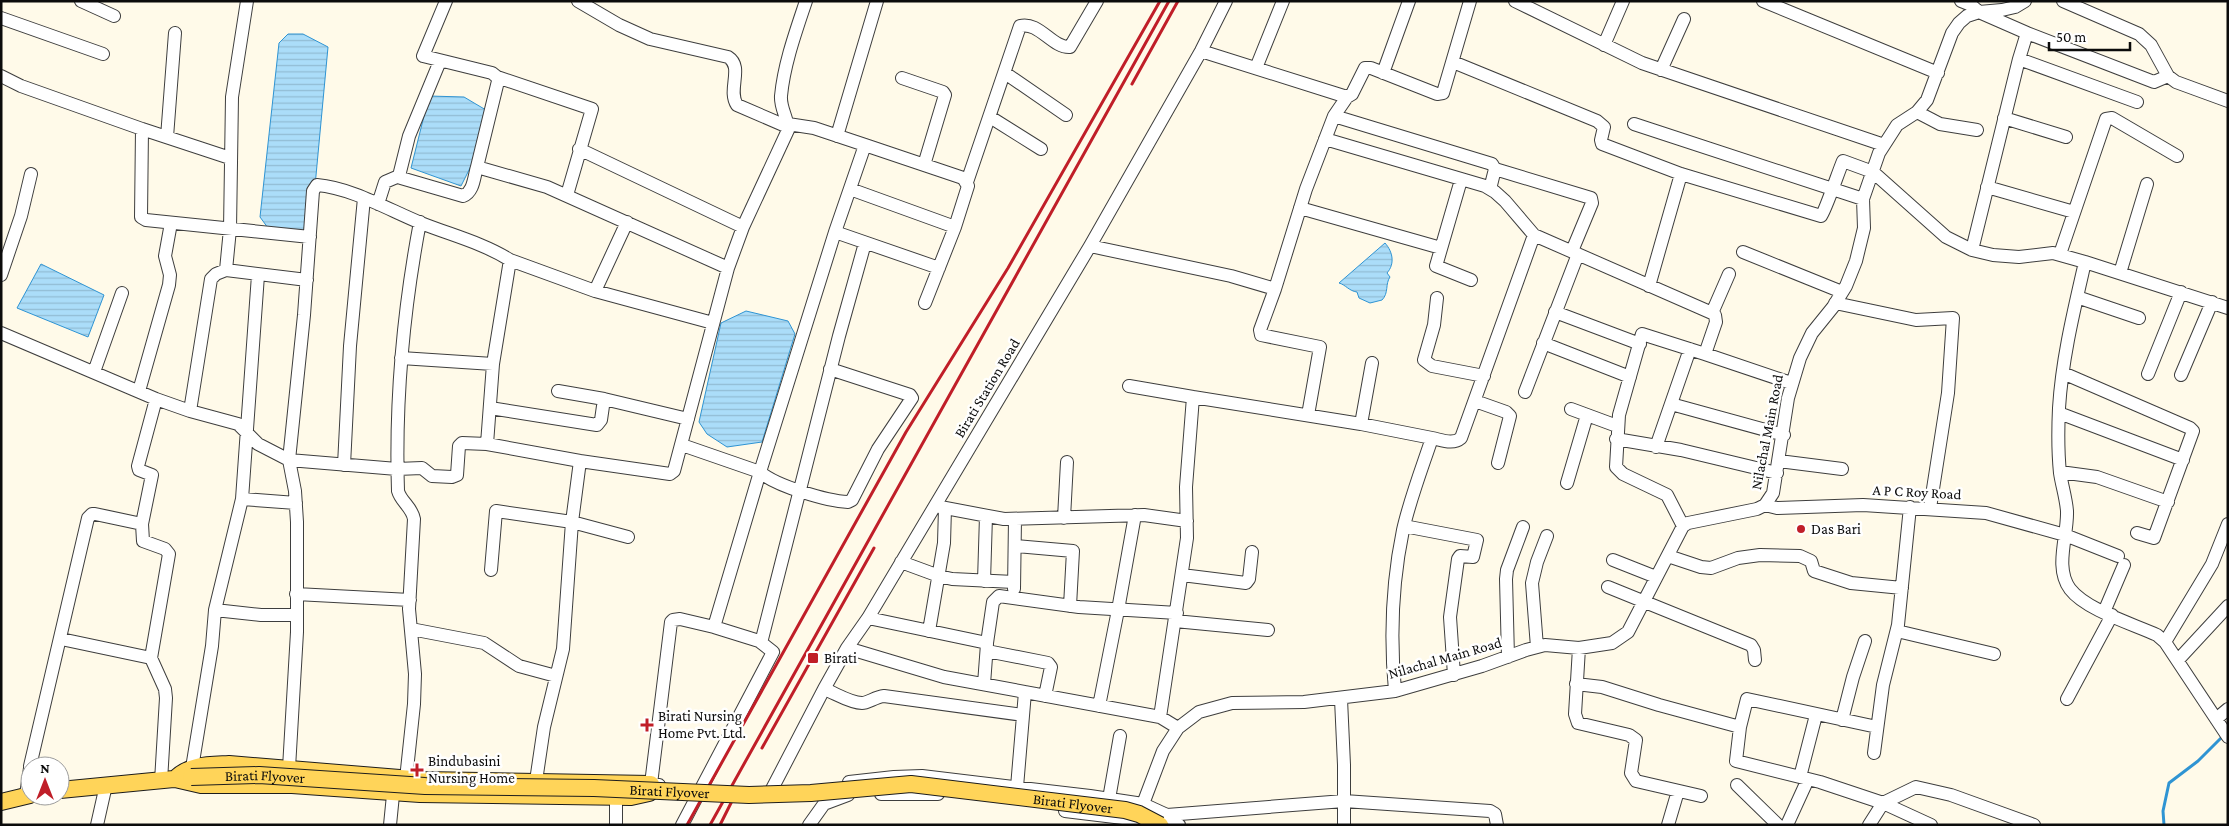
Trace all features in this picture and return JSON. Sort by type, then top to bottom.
[{"type":"main road","points":[[70,789],[180,777],[229,764],[289,768],[398,783],[624,797],[649,793],[651,784],[536,781],[398,783],[292,786],[202,784],[180,777]]},
{"type":"main road","name":"Birati Flyover","points":[[180,777],[259,775],[425,786],[594,788],[749,795],[811,793],[894,784],[918,784],[1125,810],[1163,820]]},
{"type":"main road","points":[[1,802],[20,797]]},
{"type":"street","points":[[81,1],[114,16]]},
{"type":"street","points":[[226,270],[230,229],[232,97],[247,1]]},
{"type":"street","points":[[446,1],[423,53],[425,57],[492,73],[592,109],[566,195]]},
{"type":"street","points":[[578,1],[619,25],[650,39],[728,57],[733,60],[736,67],[733,94],[737,105],[788,125],[814,128],[963,178],[967,182]]},
{"type":"street","points":[[1,333],[156,399],[190,411],[232,421],[243,427],[258,444],[288,460],[397,469],[422,468],[432,476],[455,477],[458,472],[460,444],[487,444],[580,461],[670,474],[674,471],[682,445],[728,268],[743,227],[788,125],[781,97],[789,59],[806,1]]},
{"type":"street","points":[[837,136],[877,1]]},
{"type":"street","points":[[925,303],[955,227],[968,186],[967,182],[1020,26],[1024,25],[1036,29],[1063,46],[1070,48],[1097,1]]},
{"type":"street","name":"Birati Station Road","points":[[772,789],[847,648],[868,618],[901,562],[940,507],[1201,51],[1226,1]]},
{"type":"street","points":[[1256,68],[1283,1]]},
{"type":"street","points":[[1383,73],[1409,1]]},
{"type":"street","points":[[1308,415],[1320,347],[1261,335],[1260,330],[1300,208],[1334,116],[1347,97],[1352,94],[1365,68],[1441,94],[1453,62],[1470,1]]},
{"type":"street","points":[[1515,1],[1642,63],[1884,145]]},
{"type":"street","points":[[1604,46],[1623,1]]},
{"type":"street","points":[[1763,1],[1938,74]]},
{"type":"street","name":"Nilachal Main Road","points":[[1142,804],[1164,751],[1178,728],[1199,712],[1232,703],[1285,704],[1341,699],[1395,690],[1454,675],[1545,645],[1579,648],[1612,643],[1628,632],[1683,526],[1688,523],[1765,505],[1773,493],[1791,383],[1812,333],[1839,297],[1862,244],[1864,228],[1863,199],[1878,153],[1897,125],[1917,112],[1927,100],[1952,33],[1967,16],[1971,5],[2002,10],[2015,7],[2026,1]]},
{"type":"street","points":[[2063,1],[2146,38],[2168,76],[2176,82],[2228,101]]},
{"type":"street","points":[[1971,5],[2027,33],[2154,82],[2168,76]]},
{"type":"street","points":[[1,18],[103,54]]},
{"type":"street","points":[[1662,70],[1684,19]]},
{"type":"street","points":[[167,137],[175,33]]},
{"type":"street","points":[[1972,250],[2027,33]]},
{"type":"street","points":[[1201,51],[1347,97]]},
{"type":"street","points":[[2019,59],[2137,102]]},
{"type":"street","points":[[399,176],[409,136],[440,61]]},
{"type":"street","points":[[1453,62],[1597,121],[1604,127],[1602,144],[1681,174],[1818,216],[1824,213],[1831,188],[1843,161],[1873,172],[1946,238],[1972,250],[1993,255],[2019,257],[2060,254],[2228,308]]},
{"type":"street","points":[[1005,73],[1066,115]]},
{"type":"street","points":[[1,76],[142,129],[230,158]]},
{"type":"street","points":[[399,176],[405,181],[463,196],[468,194],[471,190],[498,87],[497,76]]},
{"type":"street","points":[[902,78],[943,92],[945,95],[924,165]]},
{"type":"street","points":[[1917,112],[1940,124],[1977,130]]},
{"type":"street","points":[[1334,116],[1492,164],[1494,169],[1490,189]]},
{"type":"street","points":[[990,117],[1041,149]]},
{"type":"street","points":[[2004,118],[2066,137]]},
{"type":"street","points":[[2060,254],[2104,122],[2109,118],[2177,156]]},
{"type":"street","points":[[1634,124],[1863,199]]},
{"type":"street","points":[[142,129],[141,217],[146,220],[171,223],[310,237]]},
{"type":"street","points":[[1325,139],[1490,189],[1505,201],[1534,235],[1712,313],[1715,315],[1716,322],[1704,354]]},
{"type":"street","points":[[714,627],[835,232],[865,145]]},
{"type":"street","points":[[579,149],[743,227]]},
{"type":"street","points":[[477,167],[547,187],[728,268]]},
{"type":"street","points":[[1494,169],[1591,198],[1592,203],[1555,312],[1525,392]]},
{"type":"street","points":[[1,275],[21,216],[32,174]]},
{"type":"street","points":[[1649,286],[1681,174]]},
{"type":"street","points":[[378,204],[385,182],[399,176]]},
{"type":"street","points":[[1461,180],[1436,264],[1438,267],[1471,280]]},
{"type":"street","points":[[2120,273],[2147,184]]},
{"type":"street","points":[[289,768],[296,615],[296,503],[288,460],[307,280],[314,191],[317,185],[364,198],[489,248],[510,260],[595,291],[713,323]]},
{"type":"street","points":[[1987,187],[2074,212]]},
{"type":"street","points":[[850,190],[955,227]]},
{"type":"street","points":[[344,465],[350,346],[364,198]]},
{"type":"street","points":[[1300,208],[1441,248]]},
{"type":"street","points":[[390,825],[414,704],[415,674],[410,600],[414,519],[413,512],[399,494],[397,469],[398,394],[401,358],[420,222]]},
{"type":"street","points":[[595,291],[627,222]]},
{"type":"street","points":[[139,391],[169,285],[170,275],[165,256],[171,223]]},
{"type":"street","points":[[835,232],[939,268]]},
{"type":"street","points":[[1129,386],[1361,424],[1457,442],[1461,438],[1475,401],[1534,235]]},
{"type":"street","points":[[759,642],[763,636],[830,369],[865,243]]},
{"type":"street","points":[[1090,246],[1231,276],[1275,289]]},
{"type":"street","points":[[1743,252],[1839,297],[1916,320],[1953,318],[1948,393],[1930,508]]},
{"type":"street","points":[[487,444],[493,364],[510,260]]},
{"type":"street","points":[[2085,262],[2067,342],[2059,413],[2060,472],[2067,512],[2062,554],[2069,588],[2079,599],[2157,635],[2165,642],[2226,734]]},
{"type":"street","points":[[190,411],[211,279],[216,274],[226,270],[307,280]]},
{"type":"street","points":[[1712,313],[1729,274]]},
{"type":"street","points":[[180,777],[212,646],[215,610],[242,499],[258,275]]},
{"type":"street","points":[[2148,374],[2181,292]]},
{"type":"street","points":[[94,372],[122,293]]},
{"type":"street","points":[[2077,297],[2139,318]]},
{"type":"street","points":[[1437,298],[1434,325],[1424,360],[1432,366],[1484,376]]},
{"type":"street","points":[[2181,375],[2212,302]]},
{"type":"street","points":[[1555,312],[1640,344]]},
{"type":"street","points":[[1683,526],[1667,495],[1619,472],[1615,462],[1616,432],[1642,334],[1791,383]]},
{"type":"street","points":[[1544,343],[1630,377]]},
{"type":"street","points":[[1656,447],[1690,349]]},
{"type":"street","points":[[401,358],[493,364]]},
{"type":"street","points":[[1361,424],[1372,363]]},
{"type":"street","points":[[682,445],[760,472],[773,481],[800,490],[850,502],[878,450],[911,402],[910,395],[830,369]]},
{"type":"street","points":[[2063,373],[2190,428],[2193,434],[2154,538],[2137,533]]},
{"type":"street","points":[[558,391],[604,399],[688,419]]},
{"type":"street","points":[[1160,717],[1182,575],[1187,521],[1186,487],[1193,397]]},
{"type":"street","points":[[156,399],[138,468],[152,475],[142,524],[143,541],[165,549],[169,554],[151,658],[165,689],[180,777]]},
{"type":"street","points":[[490,408],[597,425],[601,420],[604,399]]},
{"type":"street","points":[[1475,401],[1506,412],[1510,416],[1498,463]]},
{"type":"street","points":[[1671,404],[1784,435]]},
{"type":"street","points":[[1571,409],[1587,415],[1616,432],[1656,447],[1778,467],[1842,469]]},
{"type":"street","points":[[2059,413],[2184,460]]},
{"type":"street","points":[[1566,483],[1587,415]]},
{"type":"street","points":[[1395,690],[1391,645],[1395,583],[1404,526],[1432,438]]},
{"type":"street","points":[[536,781],[539,751],[565,628],[572,522],[580,461]]},
{"type":"street","points":[[1064,518],[1067,462]]},
{"type":"street","points":[[2060,472],[2097,476],[2168,502]]},
{"type":"street","points":[[242,499],[296,503]]},
{"type":"street","name":"A P C Roy Road","points":[[1765,505],[1777,508],[1863,505],[1986,513],[2065,535],[2121,561],[2108,613]]},
{"type":"street","points":[[929,631],[944,543],[940,507],[986,516],[1015,519],[1150,515],[1187,521]]},
{"type":"street","points":[[1874,753],[1883,685],[1897,631],[1910,507]]},
{"type":"street","points":[[491,570],[496,511],[572,522],[628,537]]},
{"type":"street","points":[[33,756],[90,515],[95,514],[142,524]]},
{"type":"street","points":[[1098,706],[1118,610],[1134,515]]},
{"type":"street","points":[[984,581],[986,516]]},
{"type":"street","points":[[1014,599],[1015,519]]},
{"type":"street","points":[[2165,642],[2212,564],[2228,524]]},
{"type":"street","points":[[1404,526],[1478,540],[1472,558],[1460,556],[1458,559],[1450,618],[1454,675]]},
{"type":"street","points":[[1508,657],[1507,570],[1523,526]]},
{"type":"street","points":[[1537,647],[1532,583],[1535,568],[1548,536]]},
{"type":"street","points":[[1015,546],[1073,551],[1070,606]]},
{"type":"street","points":[[1182,575],[1246,583],[1252,552]]},
{"type":"street","points":[[1668,556],[1701,568],[1711,568],[1749,556],[1800,556],[1811,561],[1814,571],[1838,580],[1902,588]]},
{"type":"street","points":[[1613,560],[1656,577]]},
{"type":"street","points":[[901,562],[939,576],[966,581],[1014,582]]},
{"type":"street","points":[[1608,587],[1751,645],[1754,650],[1755,660]]},
{"type":"street","points":[[296,594],[410,600]]},
{"type":"street","points":[[984,684],[994,599],[999,596],[1268,630]]},
{"type":"street","points":[[2178,660],[2228,606]]},
{"type":"street","points":[[215,610],[261,615],[296,615]]},
{"type":"street","points":[[2067,699],[2108,613]]},
{"type":"street","points":[[682,825],[702,787],[773,652],[759,642],[680,618],[672,622],[651,784],[702,787],[772,789],[910,776],[949,778],[1142,804],[1163,820],[1178,825]]},
{"type":"street","points":[[868,618],[929,631],[1048,663],[1050,670],[1045,696]]},
{"type":"street","points":[[411,629],[484,643],[519,666],[556,676]]},
{"type":"street","points":[[1897,631],[1994,654]]},
{"type":"street","points":[[61,639],[151,658]]},
{"type":"street","points":[[1842,720],[1865,641]]},
{"type":"street","points":[[847,648],[944,677],[1160,717],[1178,728]]},
{"type":"street","points":[[1579,648],[1575,714],[1578,723],[1632,737],[1637,744],[1632,769],[1632,778],[1636,782],[1701,796]]},
{"type":"street","points":[[1576,684],[1602,687],[1740,727]]},
{"type":"street","points":[[824,689],[860,703],[867,702],[876,696],[884,696],[1023,715]]},
{"type":"street","points":[[1017,787],[1025,692]]},
{"type":"street","points":[[1341,699],[1344,825]]},
{"type":"street","points":[[1876,727],[1747,699],[1740,727],[1736,761],[1804,778],[1882,803],[1931,825]]},
{"type":"street","points":[[2216,718],[2228,708]]},
{"type":"street","points":[[1787,825],[1804,778],[1816,715]]},
{"type":"street","points":[[1109,799],[1120,736]]},
{"type":"street","points":[[97,825],[106,785]]},
{"type":"street","points":[[1737,786],[1778,825]]},
{"type":"street","points":[[1869,825],[1882,803],[1916,786],[1950,795],[2034,825]]},
{"type":"street","points":[[1668,825],[1678,791]]},
{"type":"street","points":[[809,825],[821,806],[838,797],[852,794],[912,793],[938,794],[1114,817],[1143,825]]},
{"type":"street","points":[[616,825],[624,797]]},
{"type":"street","points":[[1163,820],[1344,801],[1490,811],[1495,814],[1497,825]]},
{"type":"water","points":[[288,34],[303,34],[328,47],[311,229],[298,232],[268,228],[260,217],[279,43]]},
{"type":"water","points":[[429,96],[464,97],[491,113],[490,128],[461,186],[411,168]]},
{"type":"water","points":[[1385,243],[1390,250],[1392,258],[1390,269],[1387,273],[1390,277],[1382,300],[1370,303],[1359,298],[1357,292],[1339,283]]},
{"type":"water","points":[[41,264],[104,295],[88,337],[17,308]]},
{"type":"water","points":[[746,311],[788,321],[795,334],[762,442],[727,447],[707,434],[699,422],[721,323]]},
{"type":"waterway","points":[[2164,825],[2163,811],[2169,783],[2198,761],[2223,736]]},
{"type":"railway","points":[[687,825],[906,432],[1008,268],[1160,1]]},
{"type":"railway","points":[[710,825],[1169,1]]},
{"type":"railway","points":[[1132,84],[1178,1]]},
{"type":"railway","points":[[762,748],[874,548]]},
{"type":"railway","points":[[720,825],[738,789]]},
{"type":"place","name":"Das Bari","points":[[1801,529]]},
{"type":"place","name":"Birati","points":[[813,658]]},
{"type":"place","name":"Birati Nursing Home Pvt. Ltd.","points":[[647,725]]},
{"type":"place","name":"Bindubasini Nursing Home","points":[[417,770]]}]
